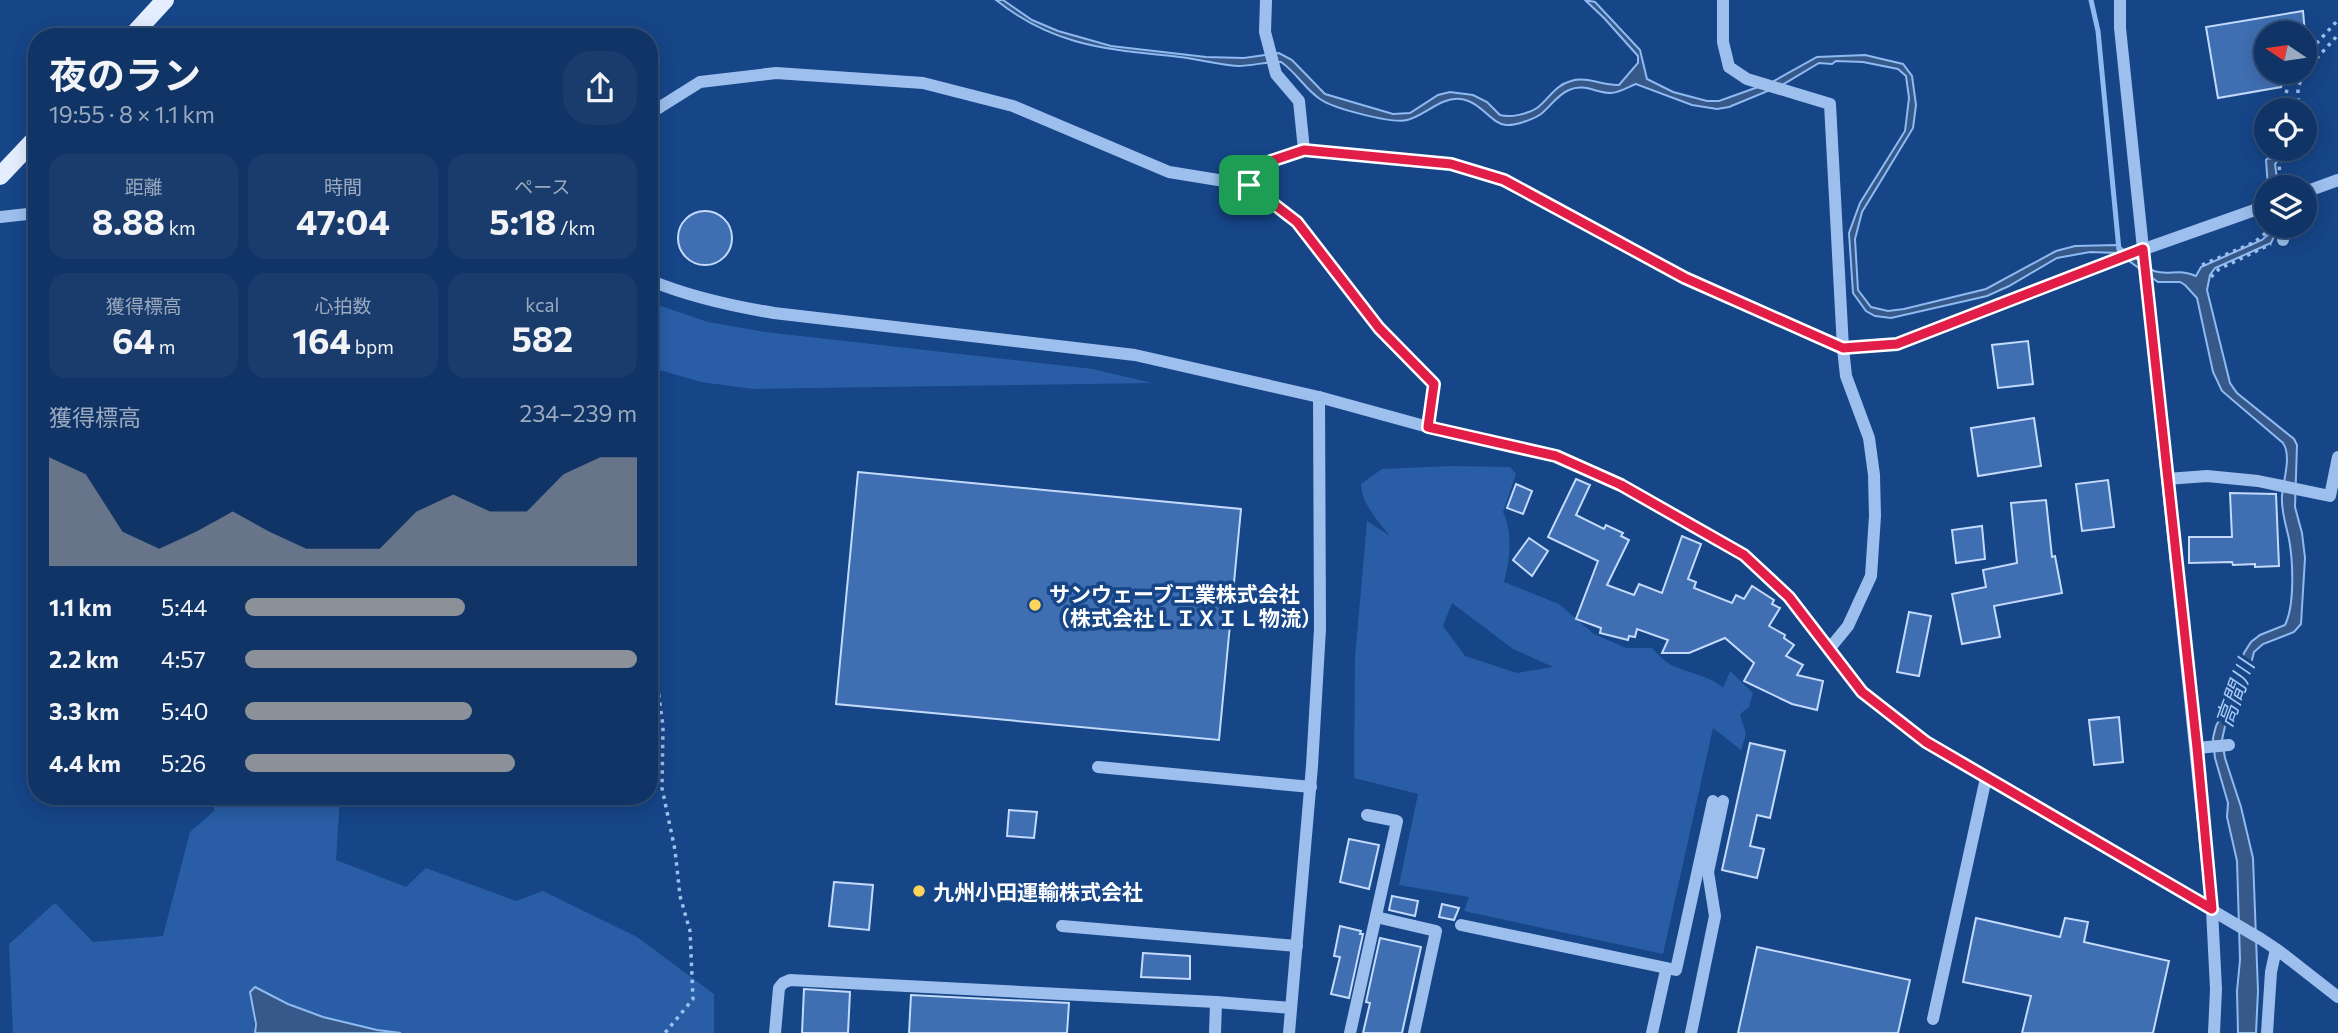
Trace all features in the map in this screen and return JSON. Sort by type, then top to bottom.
[{"type":"main road","points":[[140,28],[166,0]]},
{"type":"main road","points":[[0,176],[28,146]]},
{"type":"street","points":[[1266,0],[1265,32],[1276,74],[1299,101],[1304,150]]},
{"type":"street","points":[[1723,0],[1723,41],[1729,67],[1755,82],[1830,104],[1846,376],[1869,438],[1874,475],[1875,516],[1871,576],[1848,626],[1830,648]]},
{"type":"street","points":[[2120,0],[2120,28],[2141,253],[2201,747],[2216,989],[2214,1033]]},
{"type":"street","points":[[658,108],[700,82],[776,73],[923,83],[1013,106],[1169,172],[1249,185],[1297,222],[1379,328],[1434,384],[1428,427]]},
{"type":"street","points":[[1249,185],[1271,161],[1304,150],[1451,164],[1504,180],[1685,278],[1843,348],[1897,344],[2254,210]]},
{"type":"street","points":[[2317,188],[2338,180]]},
{"type":"street","points":[[0,217],[28,214]]},
{"type":"street","points":[[658,284],[724,305],[774,313],[1135,355],[1556,456],[1621,485],[1744,555],[1789,597],[1862,692],[1926,742],[2261,939],[2338,997]]},
{"type":"street","points":[[1289,1033],[1311,787],[1320,629],[1319,397]]},
{"type":"street","points":[[2167,479],[2207,476],[2258,481],[2330,496],[2338,457]]},
{"type":"street","points":[[2201,747],[2229,745]]},
{"type":"street","points":[[1098,767],[1311,787]]},
{"type":"street","points":[[1933,1019],[1986,778]]},
{"type":"street","points":[[1461,925],[1676,970],[1718,801],[1707,872],[1715,916],[1691,1033]]},
{"type":"street","points":[[1350,1033],[1397,821],[1367,815]]},
{"type":"street","points":[[1376,917],[1436,931],[1414,1033]]},
{"type":"street","points":[[1062,926],[1297,946]]},
{"type":"street","points":[[2267,1033],[2271,972],[2276,949]]},
{"type":"street","points":[[1652,1033],[1666,970]]},
{"type":"street","points":[[775,1033],[779,988],[790,980],[1291,1008]]},
{"type":"street","points":[[1215,1033],[1216,1002]]},
{"type":"path","points":[[2317,43],[2338,20]]},
{"type":"path","points":[[2317,59],[2338,35],[2330,28]]},
{"type":"path","points":[[2202,265],[2262,238]]},
{"type":"path","points":[[2211,277],[2219,269],[2264,249],[2277,238]]},
{"type":"path","points":[[658,689],[663,726],[662,788],[675,850],[680,896],[690,931],[694,999],[665,1033]]},
{"type":"shaded area","points":[[658,305],[708,322],[765,332],[1093,369],[1152,383],[753,389],[701,382],[658,370]]},
{"type":"shaded area","points":[[1510,467],[1516,474],[1503,512],[1510,547],[1504,582],[1559,604],[1594,634],[1626,648],[1652,648],[1668,663],[1713,681],[1723,688],[1730,671],[1753,693],[1749,707],[1740,714],[1746,734],[1741,750],[1713,728],[1663,954],[1464,911],[1469,897],[1399,885],[1418,794],[1354,778],[1355,658],[1367,521],[1390,536],[1367,505],[1361,484],[1382,469]],"holes":[[[1452,603],[1513,649],[1553,667],[1517,673],[1465,656],[1443,626]]]},
{"type":"shaded area","points":[[214,805],[339,805],[336,860],[406,887],[426,868],[516,901],[543,891],[637,937],[714,994],[714,1033],[402,1033],[355,1026],[305,1011],[257,987],[253,989],[254,1033],[13,1033],[9,944],[55,903],[93,942],[163,936],[190,832],[214,811]]},
{"type":"water","name":"高間川","points":[[996,0],[1003,0],[1032,20],[1058,31],[1111,46],[1206,57],[1244,58],[1279,53],[1292,60],[1325,94],[1393,114],[1410,113],[1438,95],[1450,92],[1473,95],[1487,102],[1500,115],[1514,116],[1537,108],[1556,89],[1571,81],[1619,85],[1638,63],[1638,56],[1585,0],[1595,2],[1640,50],[1647,79],[1673,92],[1707,101],[1719,101],[1772,82],[1817,57],[1865,55],[1903,64],[1912,76],[1916,105],[1913,128],[1862,212],[1855,239],[1858,290],[1871,307],[1888,311],[1986,289],[2056,251],[2075,246],[2117,245],[2154,271],[2196,276],[2201,267],[2264,238],[2273,238],[2271,243],[2215,268],[2210,275],[2207,290],[2230,383],[2237,393],[2294,439],[2297,445],[2295,507],[2305,558],[2301,624],[2294,632],[2263,644],[2254,652],[2243,695],[2225,726],[2222,740],[2253,858],[2258,991],[2256,1033],[2238,1033],[2237,991],[2240,960],[2237,861],[2227,817],[2228,803],[2215,758],[2213,738],[2233,692],[2244,653],[2260,635],[2285,625],[2288,616],[2292,595],[2292,571],[2282,502],[2287,455],[2283,443],[2222,391],[2213,372],[2197,298],[2185,285],[2180,282],[2158,282],[2118,253],[2090,252],[2057,258],[1987,296],[1891,318],[1875,316],[1866,311],[1853,293],[1849,233],[1860,203],[1905,131],[1909,98],[1906,76],[1898,69],[1863,62],[1819,63],[1782,85],[1729,107],[1717,109],[1692,105],[1636,84],[1611,93],[1574,88],[1561,95],[1538,116],[1514,124],[1501,124],[1474,104],[1460,99],[1446,101],[1414,118],[1399,121],[1362,114],[1327,103],[1281,62],[1231,65],[1105,48],[1061,37],[1018,16]]},
{"type":"water","points":[[2266,161],[2278,161],[2275,164],[2276,175],[2267,175]]},
{"type":"water","points":[[255,987],[288,1004],[323,1017],[401,1033],[255,1033],[250,992]]},
{"type":"building","points":[[2303,11],[2304,21],[2254,21],[2254,84],[2282,84],[2281,87],[2218,98],[2206,27]]},
{"type":"building","points":[[705,211],[724,219],[732,238],[724,257],[705,265],[686,257],[678,238],[686,219]]},
{"type":"building","points":[[2028,341],[2033,384],[1998,388],[1992,345]]},
{"type":"building","points":[[2034,418],[2041,466],[1978,476],[1971,428]]},
{"type":"building","points":[[858,472],[1241,509],[1219,740],[836,704]]},
{"type":"building","points":[[1576,479],[1590,485],[1576,515],[1604,529],[1606,525],[1623,533],[1621,536],[1629,540],[1607,585],[1634,595],[1639,584],[1662,593],[1682,536],[1701,544],[1688,579],[1696,582],[1694,588],[1732,603],[1736,595],[1744,599],[1752,586],[1774,600],[1772,604],[1780,608],[1769,626],[1785,635],[1784,638],[1794,645],[1786,656],[1803,665],[1797,675],[1823,681],[1817,710],[1792,704],[1744,681],[1754,663],[1725,638],[1689,653],[1662,653],[1668,640],[1637,629],[1635,637],[1629,636],[1628,640],[1600,633],[1601,628],[1576,619],[1598,561],[1548,537]]},
{"type":"building","points":[[2108,480],[2114,527],[2082,531],[2076,484]]},
{"type":"building","points":[[1516,484],[1532,491],[1523,514],[1507,508]]},
{"type":"building","points":[[2230,493],[2276,494],[2279,566],[2255,567],[2255,564],[2233,565],[2232,562],[2189,563],[2189,537],[2232,537]]},
{"type":"building","points":[[2046,500],[2052,557],[2055,556],[2062,593],[1994,606],[2000,637],[1962,644],[1952,594],[1986,587],[1983,570],[2017,563],[2011,503]]},
{"type":"building","points":[[1982,526],[1985,559],[1956,563],[1952,530]]},
{"type":"building","points":[[1529,538],[1548,551],[1532,576],[1513,560]]},
{"type":"building","points":[[1909,612],[1931,616],[1919,676],[1897,672]]},
{"type":"building","points":[[2119,717],[2123,762],[2094,765],[2089,720]]},
{"type":"building","points":[[1750,743],[1785,751],[1770,818],[1757,815],[1750,846],[1764,849],[1757,878],[1722,870]]},
{"type":"building","points":[[1009,810],[1037,812],[1034,838],[1007,836]]},
{"type":"building","points":[[1349,839],[1379,845],[1369,889],[1340,882]]},
{"type":"building","points":[[834,882],[873,885],[869,930],[829,926]]},
{"type":"building","points":[[1392,896],[1418,901],[1415,916],[1389,910]]},
{"type":"building","points":[[1442,904],[1459,908],[1454,920],[1439,917]]},
{"type":"building","points":[[1976,918],[2060,937],[2065,918],[2088,922],[2084,942],[2169,961],[2153,1033],[2022,1033],[2031,996],[1963,982]]},
{"type":"building","points":[[1340,926],[1361,931],[1360,934],[1363,934],[1349,998],[1331,994],[1340,957],[1334,956]]},
{"type":"building","points":[[1380,938],[1421,947],[1402,1033],[1363,1033],[1370,1003],[1366,1002]]},
{"type":"building","points":[[1757,947],[1910,980],[1898,1033],[1738,1033]]},
{"type":"building","points":[[1143,953],[1190,956],[1190,979],[1141,977]]},
{"type":"building","points":[[804,989],[850,992],[848,1033],[802,1033]]},
{"type":"building","points":[[911,995],[1069,1003],[1067,1033],[909,1033]]},
{"type":"waterway","points":[[2091,0],[2098,31],[2119,250]]},
{"type":"place","name":"サンウェーブ工業株式会社 （株式会社ＬＩＸＩＬ物流）","points":[[1035,605]]},
{"type":"place","name":"九州小田運輸株式会社","points":[[919,891]]},
{"type":"route","points":[[1304,150],[1451,164],[1504,180],[1685,278],[1843,348],[1897,344],[2143,249],[2212,909],[1926,742],[1862,692],[1789,597],[1744,555],[1621,485],[1556,456],[1428,427],[1434,384],[1379,328],[1297,222],[1249,185],[1271,161],[1304,150]]}]
